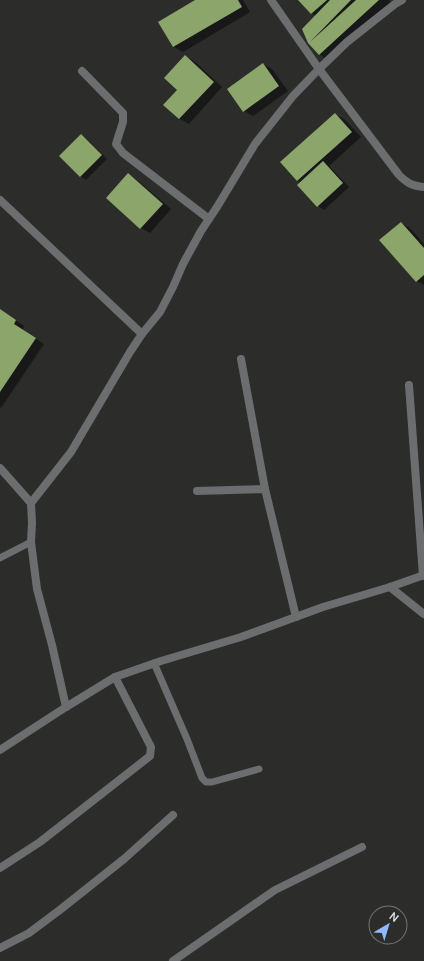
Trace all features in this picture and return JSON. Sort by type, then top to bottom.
[{"type":"street","points":[[271,0],[319,69],[399,175],[406,182],[415,186],[424,187]]},
{"type":"street","points":[[31,503],[71,452],[130,352],[160,312],[200,231],[255,144],[293,96],[319,69],[347,42],[396,1]]},
{"type":"street","points":[[82,71],[123,113],[123,122],[116,144],[118,148],[209,219]]},
{"type":"street","points":[[0,200],[142,334]]},
{"type":"street","points":[[241,359],[265,489],[296,617]]},
{"type":"street","points":[[0,750],[66,706],[115,677],[154,663],[241,637],[323,607],[390,588],[424,576],[409,385]]},
{"type":"street","points":[[0,468],[31,503],[31,542],[37,589],[66,706]]},
{"type":"street","points":[[197,491],[265,489]]},
{"type":"street","points":[[390,588],[424,614]]},
{"type":"street","points":[[0,868],[40,842],[150,756],[151,747],[115,677]]},
{"type":"street","points":[[0,948],[29,933],[61,909],[124,859],[173,815]]},
{"type":"street","points":[[173,961],[276,890],[362,847]]},
{"type":"lane","points":[[0,558],[31,542]]},
{"type":"lane","points":[[154,663],[202,778],[206,782],[212,782],[259,769]]},
{"type":"building","points":[[195,0],[238,0],[242,7],[173,47],[158,22]]},
{"type":"building","points":[[298,0],[327,0],[311,14]]},
{"type":"building","points":[[330,0],[351,0],[310,42],[356,0],[379,0],[319,55],[308,43],[302,29]]},
{"type":"building","points":[[185,55],[214,82],[179,119],[163,105],[177,90],[164,78]]},
{"type":"building","points":[[263,63],[279,86],[243,112],[227,89]]},
{"type":"building","points":[[335,113],[352,132],[297,181],[280,162]]},
{"type":"building","points":[[81,134],[102,155],[80,177],[59,156]]},
{"type":"building","points":[[323,161],[343,183],[317,207],[297,185]]},
{"type":"building","points":[[128,173],[163,204],[140,229],[106,198]]},
{"type":"building","points":[[401,222],[424,248],[424,275],[416,282],[379,240]]},
{"type":"building","points":[[0,309],[16,320],[14,324],[36,338],[0,392]]}]
